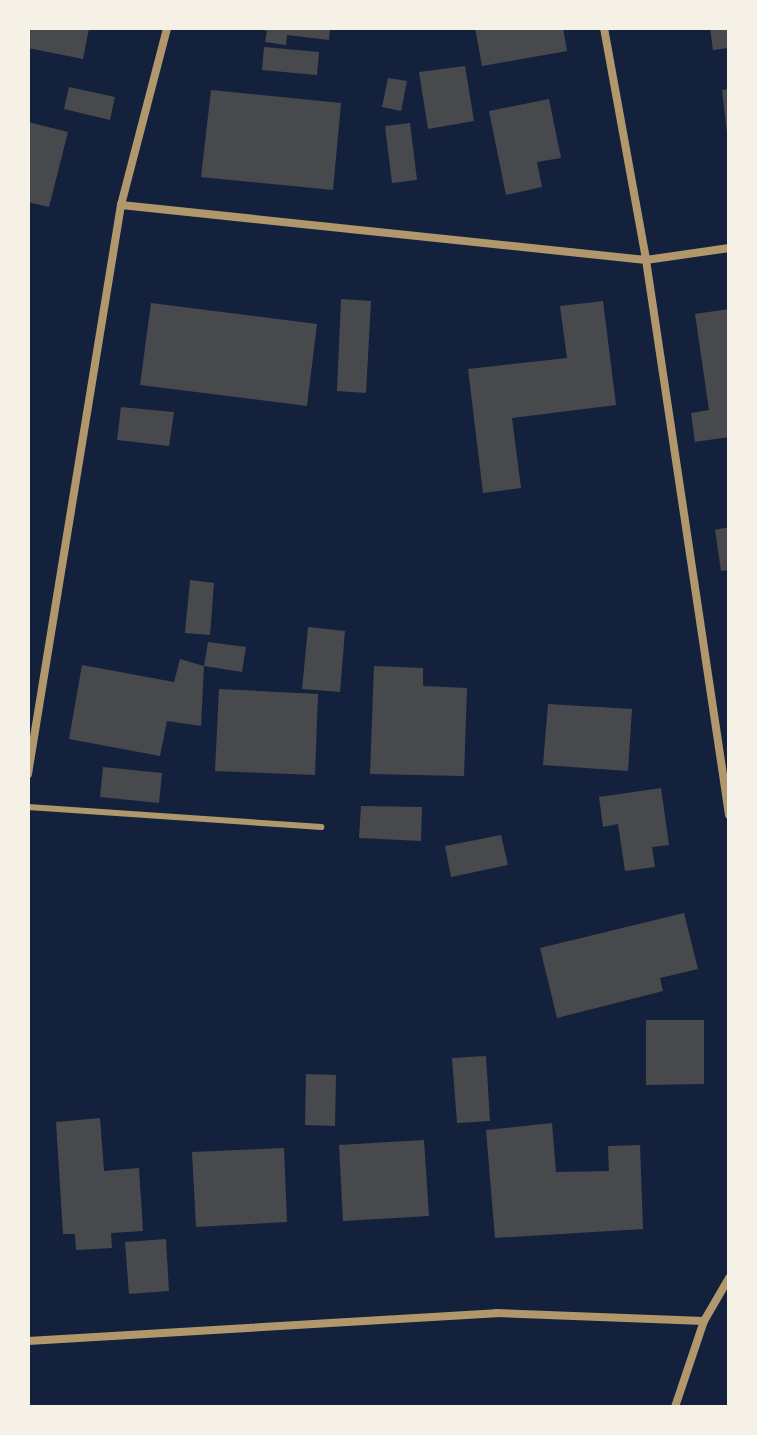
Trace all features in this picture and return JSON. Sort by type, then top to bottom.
[{"type":"street","points":[[28,774],[30,745],[121,205],[167,28]]},
{"type":"street","points":[[604,28],[646,260],[729,815]]},
{"type":"street","points":[[121,205],[646,260],[729,248]]},
{"type":"street","points":[[675,1407],[704,1321],[729,1278]]},
{"type":"street","points":[[28,1341],[496,1313],[704,1321]]},
{"type":"lane","points":[[28,807],[321,827]]},
{"type":"building","points":[[28,28],[89,28],[83,59],[28,48]]},
{"type":"building","points":[[256,28],[330,28],[329,40],[287,35],[286,45],[265,42],[267,31]]},
{"type":"building","points":[[475,28],[563,28],[567,51],[482,66]]},
{"type":"building","points":[[710,28],[729,28],[729,48],[713,50]]},
{"type":"building","points":[[264,47],[319,52],[317,75],[262,70]]},
{"type":"building","points":[[465,66],[474,121],[428,129],[419,72]]},
{"type":"building","points":[[388,78],[407,81],[401,111],[382,107]]},
{"type":"building","points":[[69,87],[115,97],[110,120],[64,109]]},
{"type":"building","points":[[729,89],[729,132],[727,133],[722,90]]},
{"type":"building","points":[[211,90],[341,103],[333,190],[201,177]]},
{"type":"building","points":[[549,99],[561,158],[537,162],[542,187],[506,195],[489,111]]},
{"type":"building","points":[[28,122],[68,132],[49,207],[28,202]]},
{"type":"building","points":[[410,123],[417,180],[392,183],[385,126]]},
{"type":"building","points":[[341,299],[371,301],[366,393],[337,391]]},
{"type":"building","points":[[603,301],[616,405],[512,418],[521,488],[483,493],[468,369],[567,358],[560,306]]},
{"type":"building","points":[[151,303],[317,324],[307,406],[140,385]]},
{"type":"building","points":[[729,309],[729,437],[695,442],[691,413],[709,410],[695,314]]},
{"type":"building","points":[[121,407],[174,412],[169,446],[117,440]]},
{"type":"building","points":[[729,527],[729,570],[721,571],[715,530]]},
{"type":"building","points":[[190,580],[214,583],[210,635],[185,633]]},
{"type":"building","points":[[308,627],[345,631],[340,692],[302,689]]},
{"type":"building","points":[[208,642],[246,647],[242,672],[204,666]]},
{"type":"building","points":[[180,659],[204,666],[201,726],[167,721],[160,756],[69,739],[82,665],[174,682]]},
{"type":"building","points":[[374,666],[423,668],[423,686],[467,688],[464,776],[370,774]]},
{"type":"building","points":[[219,689],[318,694],[315,775],[215,771]]},
{"type":"building","points":[[548,704],[632,709],[628,771],[543,765]]},
{"type":"building","points":[[103,767],[162,773],[159,803],[100,797]]},
{"type":"building","points":[[661,788],[669,845],[652,847],[655,867],[625,871],[618,824],[603,827],[599,797]]},
{"type":"building","points":[[361,806],[422,807],[421,841],[359,838]]},
{"type":"building","points":[[501,835],[508,865],[451,877],[445,846]]},
{"type":"building","points":[[684,913],[698,969],[660,978],[663,991],[557,1018],[540,948]]},
{"type":"building","points":[[646,1020],[704,1020],[704,1084],[646,1085]]},
{"type":"building","points":[[486,1056],[490,1121],[457,1123],[452,1058]]},
{"type":"building","points":[[306,1074],[336,1075],[335,1126],[305,1125]]},
{"type":"building","points":[[100,1118],[104,1171],[139,1168],[143,1231],[111,1233],[112,1248],[76,1250],[75,1234],[63,1234],[56,1122]]},
{"type":"building","points":[[552,1123],[556,1172],[609,1171],[608,1146],[640,1145],[643,1229],[495,1238],[486,1130]]},
{"type":"building","points":[[424,1140],[429,1216],[343,1221],[339,1145]]},
{"type":"building","points":[[284,1148],[287,1222],[196,1227],[192,1152]]},
{"type":"building","points":[[166,1239],[169,1291],[129,1294],[125,1242]]}]
